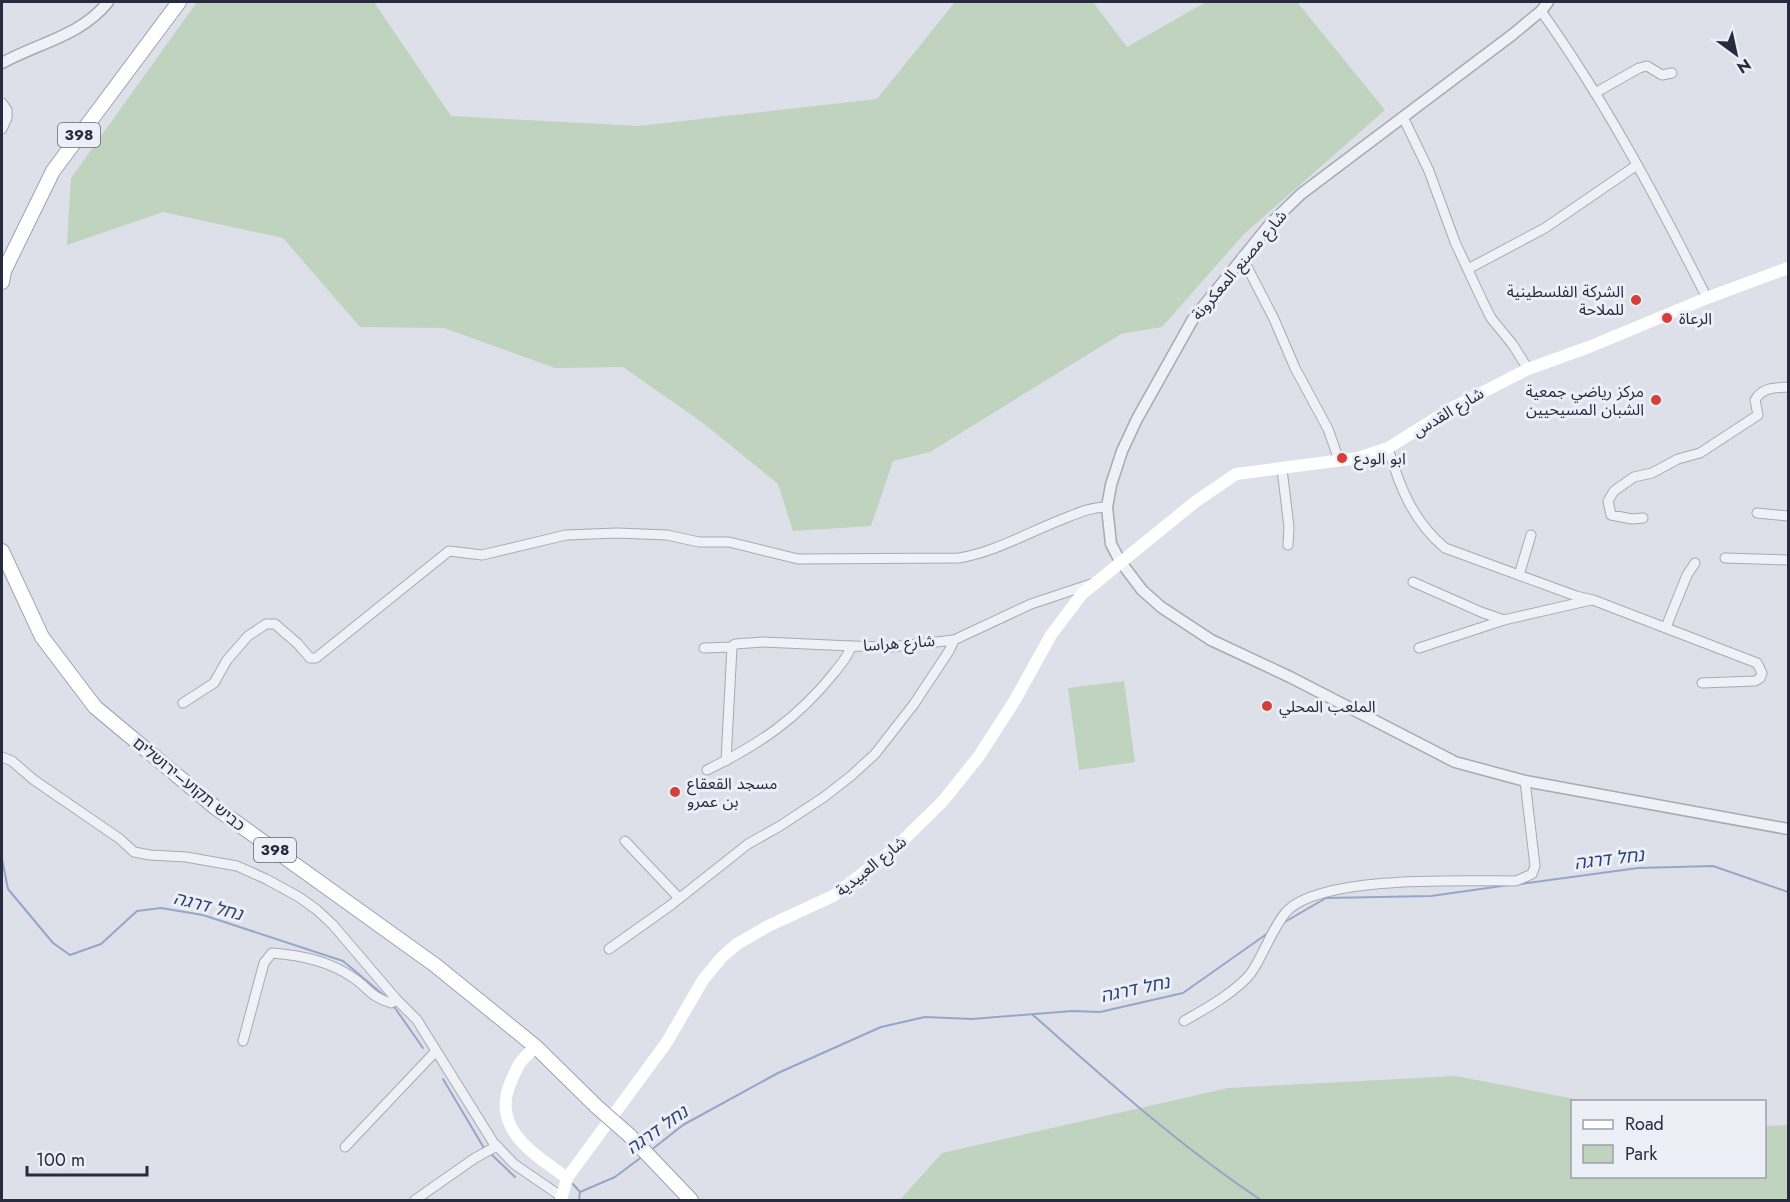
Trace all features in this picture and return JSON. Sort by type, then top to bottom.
[{"type":"main road","name":"398","points":[[2,282],[4,271],[53,171],[179,2]]},
{"type":"main road","name":"شارع القدس","points":[[1120,561],[1194,502],[1236,474],[1358,458],[1388,448],[1461,404],[1528,369],[1788,268]]},
{"type":"main road","name":"כביש תקוע–ירושלים","points":[[2,551],[42,637],[95,707],[216,808],[435,965],[536,1047],[629,1135],[691,1200]]},
{"type":"main road","name":"شارع العبيدية","points":[[561,1199],[567,1178],[667,1042],[703,980],[722,957],[737,944],[768,926],[833,896],[894,849],[943,801],[980,756],[1058,626],[1082,594],[1120,561]]},
{"type":"main road","points":[[536,1047],[519,1060],[506,1093],[506,1115],[511,1129],[527,1149],[567,1178]]},
{"type":"street","points":[[2,63],[75,30],[102,10],[108,2]]},
{"type":"street","name":"شارع مصنع المعكرونة","points":[[1548,2],[1541,11],[1301,194],[1270,224],[1242,257],[1193,319],[1137,419],[1118,462],[1111,485],[1107,507],[1111,544],[1120,561],[1142,590],[1161,607],[1211,640],[1290,677],[1455,762],[1526,781],[1788,829]]},
{"type":"street","points":[[1541,11],[1579,65],[1637,165],[1707,298]]},
{"type":"street","points":[[1595,93],[1639,68],[1647,66],[1662,75],[1672,73]]},
{"type":"street","points":[[2,103],[7,110],[7,118],[2,129]]},
{"type":"street","points":[[1403,117],[1429,171],[1455,242],[1491,318],[1528,369]]},
{"type":"street","points":[[1468,269],[1545,228],[1637,165]]},
{"type":"street","points":[[1242,257],[1274,319],[1295,368],[1328,429],[1339,460]]},
{"type":"street","points":[[1644,518],[1632,519],[1611,515],[1608,501],[1614,491],[1634,477],[1652,473],[1678,459],[1700,453],[1758,416],[1755,400],[1759,394],[1774,387],[1788,387]]},
{"type":"street","points":[[1388,448],[1397,478],[1421,524],[1445,548],[1666,627],[1757,663],[1762,673],[1755,681],[1702,683]]},
{"type":"street","points":[[1282,469],[1289,527],[1288,545]]},
{"type":"street","points":[[183,703],[214,683],[234,651],[258,628],[266,624],[274,624],[310,658],[316,657],[449,551],[482,555],[566,534],[617,533],[667,535],[699,542],[729,542],[798,559],[959,558],[979,555],[1027,533],[1094,507],[1107,507]]},
{"type":"street","points":[[1758,513],[1788,516]]},
{"type":"street","points":[[1519,575],[1531,535]]},
{"type":"street","points":[[1725,558],[1788,560]]},
{"type":"street","points":[[1666,627],[1687,575],[1695,562]]},
{"type":"street","points":[[1413,582],[1504,620]]},
{"type":"street","name":"شارع هراسا","points":[[707,770],[766,738],[797,713],[833,674],[850,652],[851,646],[891,647],[954,640],[1031,604],[1094,583]]},
{"type":"street","points":[[1419,648],[1504,620],[1593,600]]},
{"type":"street","points":[[609,949],[748,844],[824,797],[875,754],[933,677],[954,640]]},
{"type":"street","points":[[704,648],[732,647],[739,643],[762,642],[851,646]]},
{"type":"street","points":[[726,761],[732,647]]},
{"type":"street","points":[[2,757],[12,761],[34,780],[120,839],[134,852],[186,857],[237,866],[266,879],[318,910],[417,1020],[455,1084],[497,1146],[514,1164],[561,1199]]},
{"type":"street","points":[[1184,1021],[1241,983],[1251,973],[1288,910],[1312,896],[1359,885],[1516,881],[1532,874],[1535,866],[1526,781]]},
{"type":"street","points":[[625,840],[679,898]]},
{"type":"street","points":[[243,1041],[264,963],[272,953],[296,954],[323,963],[352,977],[377,999],[391,1004],[397,1000]]},
{"type":"street","points":[[345,1147],[436,1051]]},
{"type":"street","points":[[415,1200],[475,1158],[497,1146]]},
{"type":"green space","points":[[197,2],[374,2],[451,116],[638,126],[877,99],[955,2],[1093,2],[1127,47],[1206,2],[1297,2],[1385,110],[1244,234],[1162,327],[1121,334],[930,452],[893,461],[871,526],[793,531],[778,484],[703,423],[623,367],[555,368],[444,328],[360,327],[283,238],[163,212],[67,245],[71,178]]},
{"type":"green space","points":[[1124,681],[1135,762],[1079,770],[1068,688]]},
{"type":"green space","points":[[1456,1076],[1580,1100],[1571,1100],[1571,1178],[1766,1178],[1766,1126],[1788,1125],[1788,1200],[900,1200],[942,1153],[1228,1088]]},
{"type":"waterway","name":"נחל דרגה","points":[[2,859],[8,889],[53,943],[70,955],[101,944],[137,911],[161,908],[203,915],[343,961],[386,997]]},
{"type":"waterway","name":"נחל דרגה","points":[[1521,884],[1638,868],[1713,866],[1788,892]]},
{"type":"waterway","name":"נחל דרגה","points":[[1283,923],[1326,898],[1431,896],[1509,885]]},
{"type":"waterway","name":"נחל דרגה","points":[[650,1151],[683,1125],[778,1073],[881,1027],[925,1017],[972,1019],[1072,1011],[1100,1012],[1183,993],[1268,933]]},
{"type":"waterway","name":"נחל דרגה","points":[[395,1008],[423,1048]]},
{"type":"waterway","points":[[1033,1015],[1172,1135],[1261,1200]]},
{"type":"waterway","name":"נחל דרגה","points":[[443,1079],[484,1148]]},
{"type":"waterway","name":"נחל דרגה","points":[[491,1154],[515,1177]]},
{"type":"waterway","name":"נחל דרגה","points":[[573,1184],[580,1192],[615,1177],[643,1156]]},
{"type":"waterway","points":[[579,1200],[580,1192]]},
{"type":"place","name":"الشركة الفلسطينية للملاحة","points":[[1636,300]]},
{"type":"place","name":"الرعاة","points":[[1667,318]]},
{"type":"place","name":"مركز رياضي جمعية الشبان المسيحيين","points":[[1656,400]]},
{"type":"place","name":"ابو الودع","points":[[1342,458]]},
{"type":"place","name":"الملعب المحلي","points":[[1267,706]]},
{"type":"place","name":"مسجد القعقاع بن عمرو","points":[[675,792]]}]
